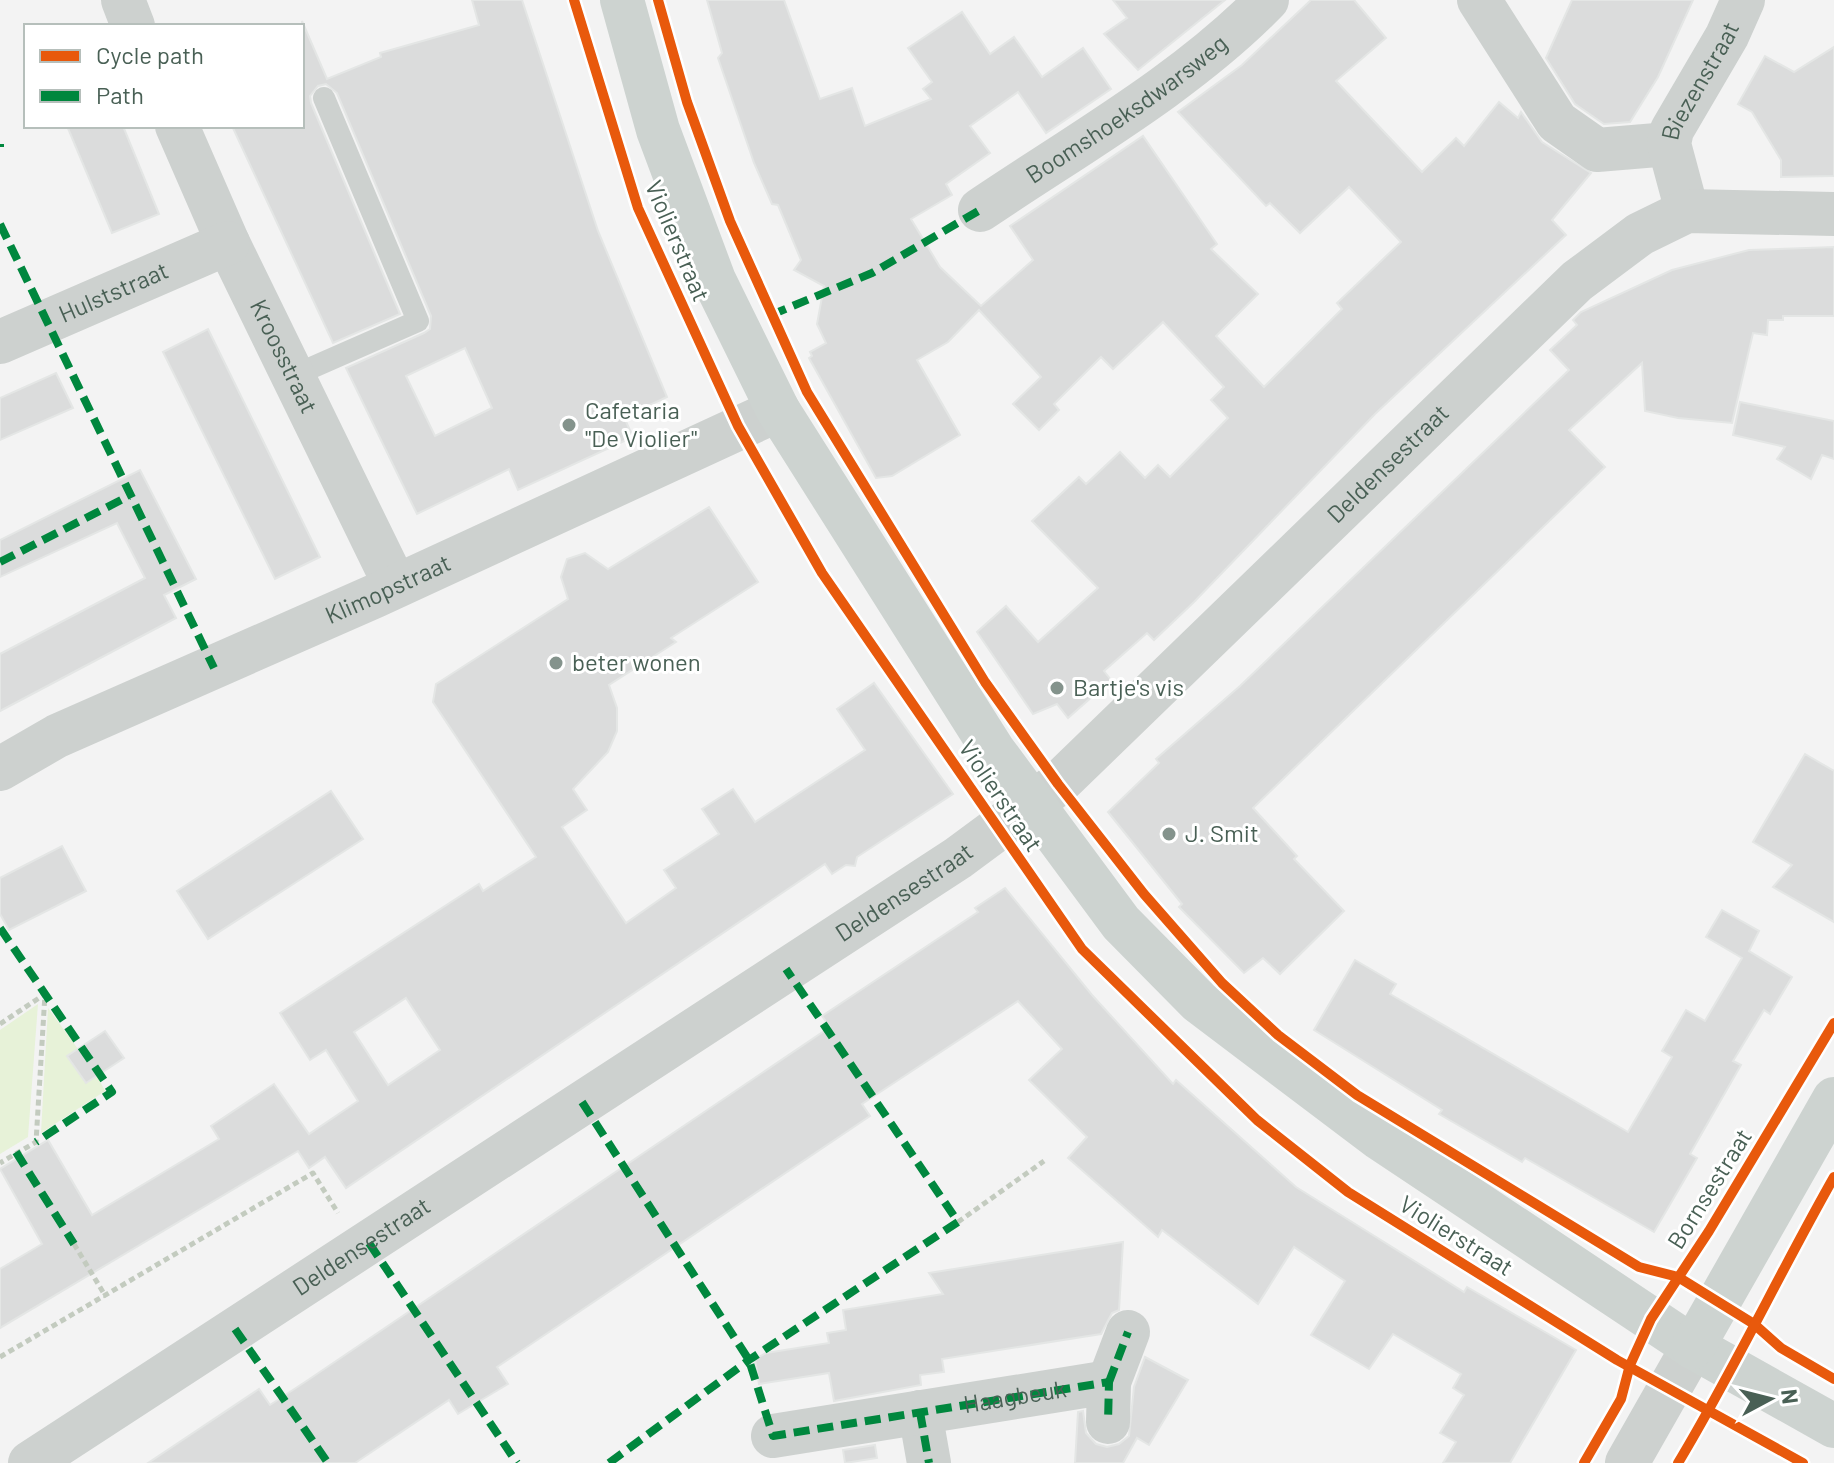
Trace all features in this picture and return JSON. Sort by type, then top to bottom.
[{"type":"main road","name":"Violierstraat","points":[[622,0],[658,130],[714,280],[778,410],[1032,806],[1121,923],[1199,1002],[1379,1138],[1693,1347],[1834,1426]]},
{"type":"main road","points":[[1693,1347],[1834,1099]]},
{"type":"street","points":[[123,0],[132,24]]},
{"type":"street","name":"Boomshoeksdwarsweg","points":[[980,210],[1156,90],[1244,23],[1267,0]]},
{"type":"street","points":[[1479,0],[1557,122],[1597,150],[1669,144]]},
{"type":"street","name":"Biezenstraat","points":[[1687,211],[1669,144],[1672,130],[1727,36],[1743,0]]},
{"type":"street","name":"Kroosstraat","points":[[178,128],[228,243],[395,585]]},
{"type":"street","name":"Deldensestraat","points":[[30,1463],[958,858],[1032,806],[1396,460],[1577,281],[1640,234],[1687,211],[1834,214]]},
{"type":"street","name":"Hulststraat","points":[[0,342],[228,243]]},
{"type":"street","name":"Klimopstraat","points":[[0,769],[57,736],[778,410]]},
{"type":"street","name":"Haagbeuk","points":[[773,1436],[920,1412],[1109,1402],[1128,1332]]},
{"type":"street","points":[[1627,1463],[1693,1347]]},
{"type":"street","points":[[920,1412],[929,1463]]},
{"type":"lane","points":[[295,375],[418,321],[324,98]]},
{"type":"path","points":[[0,1024],[45,994],[36,1142],[0,1163]]},
{"type":"path","points":[[958,1222],[1044,1161]]},
{"type":"path","points":[[0,1357],[313,1173],[360,1247]]},
{"type":"path","points":[[74,1244],[106,1297]]},
{"type":"green space","points":[[38,1004],[28,1137],[0,1154],[0,1030]]},
{"type":"green space","points":[[48,1008],[78,1049],[67,1057],[86,1083],[97,1076],[105,1091],[41,1133]]},
{"type":"building","points":[[472,0],[522,0],[598,231],[667,397],[624,417],[633,437],[518,490],[509,469],[417,514],[346,368],[424,333],[430,329],[431,316],[337,93],[326,84],[318,86],[310,96],[311,103],[400,314],[333,343],[233,128],[304,128],[304,26],[327,79],[381,57],[380,53],[479,25]],"holes":[[[465,348],[492,408],[435,436],[406,376]]]},
{"type":"building","points":[[707,0],[784,0],[820,99],[852,88],[865,126],[931,99],[923,89],[932,82],[908,48],[962,12],[990,54],[1014,37],[1042,77],[1083,48],[1111,89],[1046,133],[1018,92],[970,126],[990,153],[946,184],[952,195],[911,219],[940,267],[981,306],[1033,260],[1010,226],[1143,136],[1217,244],[1211,249],[1258,294],[1216,336],[1264,387],[1342,309],[1337,303],[1401,242],[1349,187],[1300,233],[1270,203],[1266,206],[1178,112],[1242,65],[1311,0],[1354,0],[1386,38],[1336,81],[1422,172],[1456,138],[1464,146],[1499,102],[1518,118],[1521,112],[1542,142],[1591,173],[1552,220],[1566,235],[1375,414],[1194,602],[1154,640],[1147,633],[1104,671],[1111,680],[1068,718],[1057,704],[1033,714],[977,632],[1006,606],[1038,642],[1098,588],[1032,521],[1079,477],[1086,484],[1120,452],[1145,478],[1158,465],[1170,477],[1228,418],[1211,400],[1224,387],[1163,322],[1113,369],[1101,357],[1054,404],[1059,410],[1039,430],[1013,404],[1041,377],[979,310],[948,342],[917,360],[960,435],[892,476],[876,478],[809,358],[812,356],[810,352],[826,343],[817,324],[824,286],[794,270],[801,260],[778,205],[772,204],[754,163],[718,58],[722,53]]},
{"type":"building","points":[[1113,0],[1225,0],[1138,70],[1104,34],[1127,18]]},
{"type":"building","points":[[1572,0],[1693,0],[1658,77],[1630,122],[1604,124],[1575,104],[1546,58]]},
{"type":"building","points":[[1834,47],[1834,176],[1781,177],[1781,160],[1752,112],[1738,104],[1765,56],[1794,72]]},
{"type":"building","points":[[68,128],[124,128],[159,214],[112,233]]},
{"type":"building","points":[[1834,247],[1834,316],[1783,316],[1783,320],[1768,320],[1767,335],[1753,333],[1732,423],[1678,418],[1645,411],[1642,363],[1569,430],[1605,467],[1253,808],[1297,856],[1294,859],[1344,911],[1280,974],[1263,958],[1244,973],[1179,907],[1182,904],[1108,812],[1159,763],[1156,759],[1240,686],[1569,370],[1550,350],[1577,325],[1573,320],[1581,312],[1672,270],[1749,250]]},
{"type":"building","points":[[208,329],[320,557],[275,579],[163,352]]},
{"type":"building","points":[[56,373],[73,408],[0,440],[0,398]]},
{"type":"building","points":[[1740,402],[1834,421],[1834,459],[1822,455],[1811,479],[1777,459],[1785,447],[1733,435]]},
{"type":"building","points":[[140,470],[196,579],[164,595],[176,618],[0,711],[0,654],[145,578],[117,523],[0,577],[0,540]]},
{"type":"building","points":[[709,507],[758,582],[671,638],[676,642],[609,685],[617,708],[617,731],[608,752],[573,789],[587,810],[562,827],[626,923],[676,888],[664,870],[719,834],[702,809],[733,789],[755,822],[865,750],[837,709],[874,683],[953,794],[857,857],[855,866],[846,865],[832,874],[825,864],[346,1188],[325,1157],[309,1168],[298,1151],[0,1328],[0,1269],[42,1244],[0,1169],[48,1140],[92,1215],[219,1139],[211,1126],[274,1084],[309,1134],[358,1101],[326,1050],[310,1060],[280,1013],[479,884],[483,891],[536,857],[433,702],[436,684],[568,599],[561,577],[567,559],[585,553],[608,569]],"holes":[[[406,998],[440,1050],[388,1085],[354,1032]]]},
{"type":"building","points":[[1805,754],[1834,771],[1834,922],[1773,887],[1792,865],[1753,842]]},
{"type":"building","points":[[331,791],[363,839],[208,939],[177,891]]},
{"type":"building","points":[[62,846],[86,891],[9,930],[0,914],[0,878]]},
{"type":"building","points":[[1005,888],[1092,995],[1173,1084],[1176,1080],[1296,1187],[1464,1292],[1467,1287],[1576,1350],[1510,1463],[1443,1463],[1456,1442],[1440,1433],[1464,1395],[1453,1388],[1461,1374],[1393,1334],[1369,1369],[1311,1335],[1345,1281],[1294,1247],[1258,1304],[1162,1230],[1158,1237],[1068,1158],[1087,1137],[1029,1080],[1062,1049],[1018,1001],[862,1104],[870,1116],[497,1367],[508,1384],[458,1414],[449,1400],[355,1463],[148,1463],[259,1389],[270,1405],[308,1380],[830,1027],[822,1016],[978,912],[975,908]]},
{"type":"building","points":[[1722,910],[1759,931],[1749,951],[1792,977],[1770,1014],[1764,1010],[1733,1061],[1741,1065],[1690,1154],[1697,1158],[1654,1232],[1525,1158],[1522,1162],[1439,1114],[1442,1110],[1314,1030],[1355,960],[1396,984],[1390,994],[1628,1132],[1672,1057],[1662,1051],[1686,1010],[1705,1021],[1742,958],[1706,937]]},
{"type":"building","points":[[105,1031],[124,1058],[86,1083],[67,1056]]},
{"type":"building","points":[[1123,1242],[1119,1310],[1112,1313],[1101,1334],[942,1359],[944,1372],[920,1375],[921,1385],[834,1401],[829,1373],[759,1384],[755,1359],[766,1353],[829,1343],[827,1333],[846,1330],[843,1310],[943,1294],[929,1273]]},
{"type":"building","points":[[1145,1357],[1188,1380],[1149,1445],[1137,1438],[1123,1463],[1075,1463],[1078,1412],[1083,1411],[1086,1433],[1096,1444],[1107,1447],[1119,1444],[1129,1436],[1134,1387]]},
{"type":"building","points":[[875,1445],[877,1458],[845,1463],[843,1450]]},
{"type":"marked path","points":[[771,315],[872,273],[980,210]]},
{"type":"marked path","points":[[0,224],[214,668]]},
{"type":"marked path","points":[[0,562],[129,496]]},
{"type":"marked path","points":[[0,928],[112,1092],[36,1142]]},
{"type":"marked path","points":[[609,1463],[749,1360],[958,1222],[786,969]]},
{"type":"marked path","points":[[582,1102],[749,1360],[773,1436],[1109,1382],[1108,1422]]},
{"type":"marked path","points":[[16,1152],[74,1244]]},
{"type":"marked path","points":[[369,1243],[517,1463]]},
{"type":"marked path","points":[[235,1329],[328,1463]]},
{"type":"marked path","points":[[1109,1382],[1128,1332]]},
{"type":"marked path","points":[[920,1412],[929,1463]]},
{"type":"cycle path","points":[[574,0],[638,208],[738,426],[822,573],[1082,949],[1257,1120],[1348,1192],[1617,1360],[1803,1463]]},
{"type":"cycle path","points":[[658,0],[687,102],[730,221],[807,392],[985,682],[1058,784],[1144,894],[1222,983],[1278,1035],[1357,1095],[1639,1267],[1678,1277],[1754,1324],[1781,1348],[1834,1379]]},
{"type":"cycle path","name":"Bornsestraat","points":[[1584,1463],[1621,1399],[1630,1365],[1651,1319],[1709,1231],[1834,1023]]},
{"type":"cycle path","points":[[1678,1463],[1834,1177]]},
{"type":"place","name":"Cafetaria \"De Violier\"","points":[[569,425]]},
{"type":"place","name":"beter wonen","points":[[556,663]]},
{"type":"place","name":"Bartje's vis","points":[[1057,688]]},
{"type":"place","name":"J. Smit","points":[[1169,834]]}]
